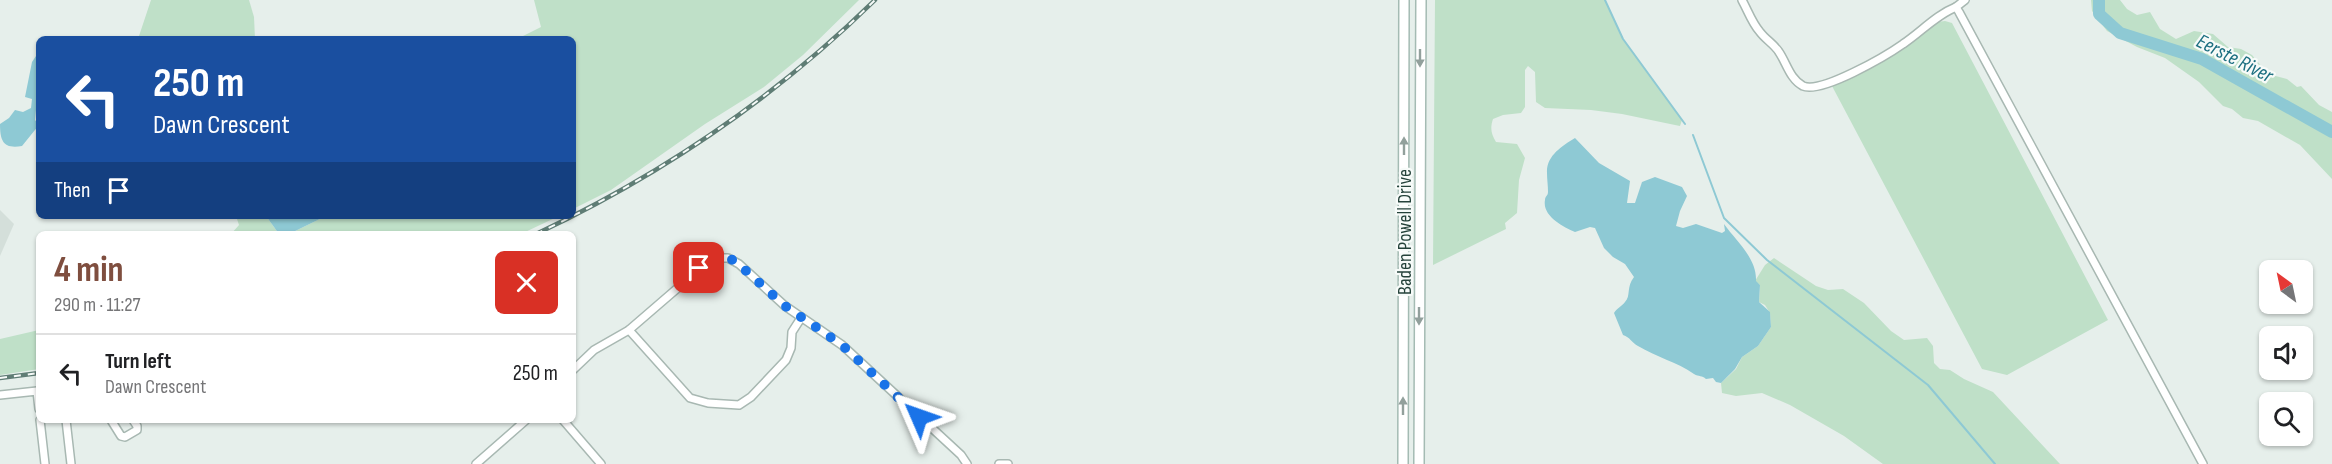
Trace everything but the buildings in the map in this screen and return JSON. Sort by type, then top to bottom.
[{"type":"main road","name":"Baden Powell Drive","points":[[1403,464],[1404,0]]},
{"type":"main road","name":"Baden Powell Drive","points":[[1419,464],[1421,0]]},
{"type":"street","points":[[1743,0],[1756,27],[1780,53],[1791,76],[1808,88],[1818,88],[1865,66],[1901,45],[1965,0]]},
{"type":"street","points":[[1956,7],[2203,464]]},
{"type":"street","points":[[576,367],[594,350],[629,330],[699,268],[715,258],[734,260],[785,306],[842,345],[961,455],[967,464]]},
{"type":"street","points":[[629,330],[690,398],[708,403],[739,405],[751,397],[786,360],[791,348],[792,332],[801,318]]},
{"type":"street","points":[[0,395],[36,391]]},
{"type":"street","points":[[40,423],[45,464]]},
{"type":"street","points":[[66,423],[71,464]]},
{"type":"street","points":[[113,423],[123,437],[137,430],[135,423]]},
{"type":"street","points":[[476,464],[523,423]]},
{"type":"street","points":[[566,423],[601,464]]},
{"type":"street","points":[[999,464],[1008,464]]},
{"type":"shaded area","points":[[0,210],[14,224],[0,256]]},
{"type":"green space","points":[[151,0],[249,0],[254,17],[255,36],[139,36]]},
{"type":"green space","points":[[534,0],[859,0],[803,55],[764,87],[705,124],[611,190],[576,208],[576,36],[523,36],[541,27]]},
{"type":"green space","points":[[1435,0],[1605,0],[1623,39],[1682,120],[1680,126],[1622,114],[1545,108],[1536,102],[1535,72],[1528,66],[1525,70],[1525,107],[1521,113],[1503,115],[1493,119],[1492,125],[1492,134],[1496,142],[1517,144],[1525,158],[1519,180],[1517,213],[1505,223],[1506,229],[1433,265]]},
{"type":"green space","points":[[2091,0],[2120,0],[2127,9],[2137,15],[2150,12],[2160,29],[2176,39],[2194,31],[2213,34],[2228,47],[2241,49],[2252,55],[2268,74],[2287,79],[2297,87],[2301,86],[2319,105],[2332,112],[2332,179],[2300,145],[2258,121],[2243,118],[2232,109],[2223,106],[2199,82],[2165,58],[2137,47],[2107,31],[2092,11]]},
{"type":"green space","points":[[1937,22],[1952,23],[2108,320],[2007,375],[1982,369],[1832,86],[1911,42]]},
{"type":"green space","points":[[237,219],[268,219],[277,231],[234,231],[239,225]]},
{"type":"green space","points":[[320,219],[553,219],[527,231],[295,231]]},
{"type":"green space","points":[[1774,258],[1816,286],[1828,290],[1843,289],[1864,303],[1891,331],[1904,340],[1927,338],[1933,346],[1934,363],[1940,369],[1950,370],[1993,392],[2060,464],[1883,464],[1844,436],[1790,405],[1762,393],[1736,396],[1722,393],[1721,383],[1736,369],[1742,357],[1758,346],[1771,327],[1770,313],[1765,305],[1759,302],[1760,285],[1755,281],[1765,265]]},
{"type":"green space","points":[[36,331],[36,369],[0,375],[0,339]]},
{"type":"water","points":[[36,56],[36,129],[22,146],[7,145],[2,140],[0,124],[15,110],[23,112],[31,108],[32,99],[25,97],[32,62]]},
{"type":"water","points":[[1575,138],[1599,163],[1630,181],[1627,203],[1635,203],[1642,182],[1655,177],[1682,187],[1687,196],[1676,226],[1683,228],[1696,224],[1722,233],[1725,231],[1724,224],[1745,250],[1753,265],[1756,281],[1760,285],[1759,302],[1770,312],[1771,327],[1758,346],[1742,357],[1735,369],[1721,383],[1716,382],[1713,378],[1706,379],[1696,375],[1645,350],[1623,335],[1614,313],[1627,300],[1634,277],[1625,264],[1604,248],[1595,228],[1590,227],[1575,232],[1559,224],[1547,211],[1545,198],[1548,193],[1547,167],[1549,161],[1560,148]]},
{"type":"water","points":[[268,219],[320,219],[295,231],[277,231]]},
{"type":"waterway","points":[[1605,0],[1623,39],[1685,124]]},
{"type":"waterway","name":"Eerste River","points":[[2099,0],[2099,14],[2120,33],[2202,59],[2332,132]]},
{"type":"waterway","points":[[1693,135],[1724,218],[1767,260],[1928,385],[1995,464]]},
{"type":"railway","points":[[576,214],[672,160],[757,101],[798,69],[875,0]]},
{"type":"railway","points":[[542,231],[566,219]]},
{"type":"railway","points":[[0,378],[36,373]]},
{"type":"route","points":[[699,268],[715,258],[734,260],[785,306],[842,345],[919,417]]}]
